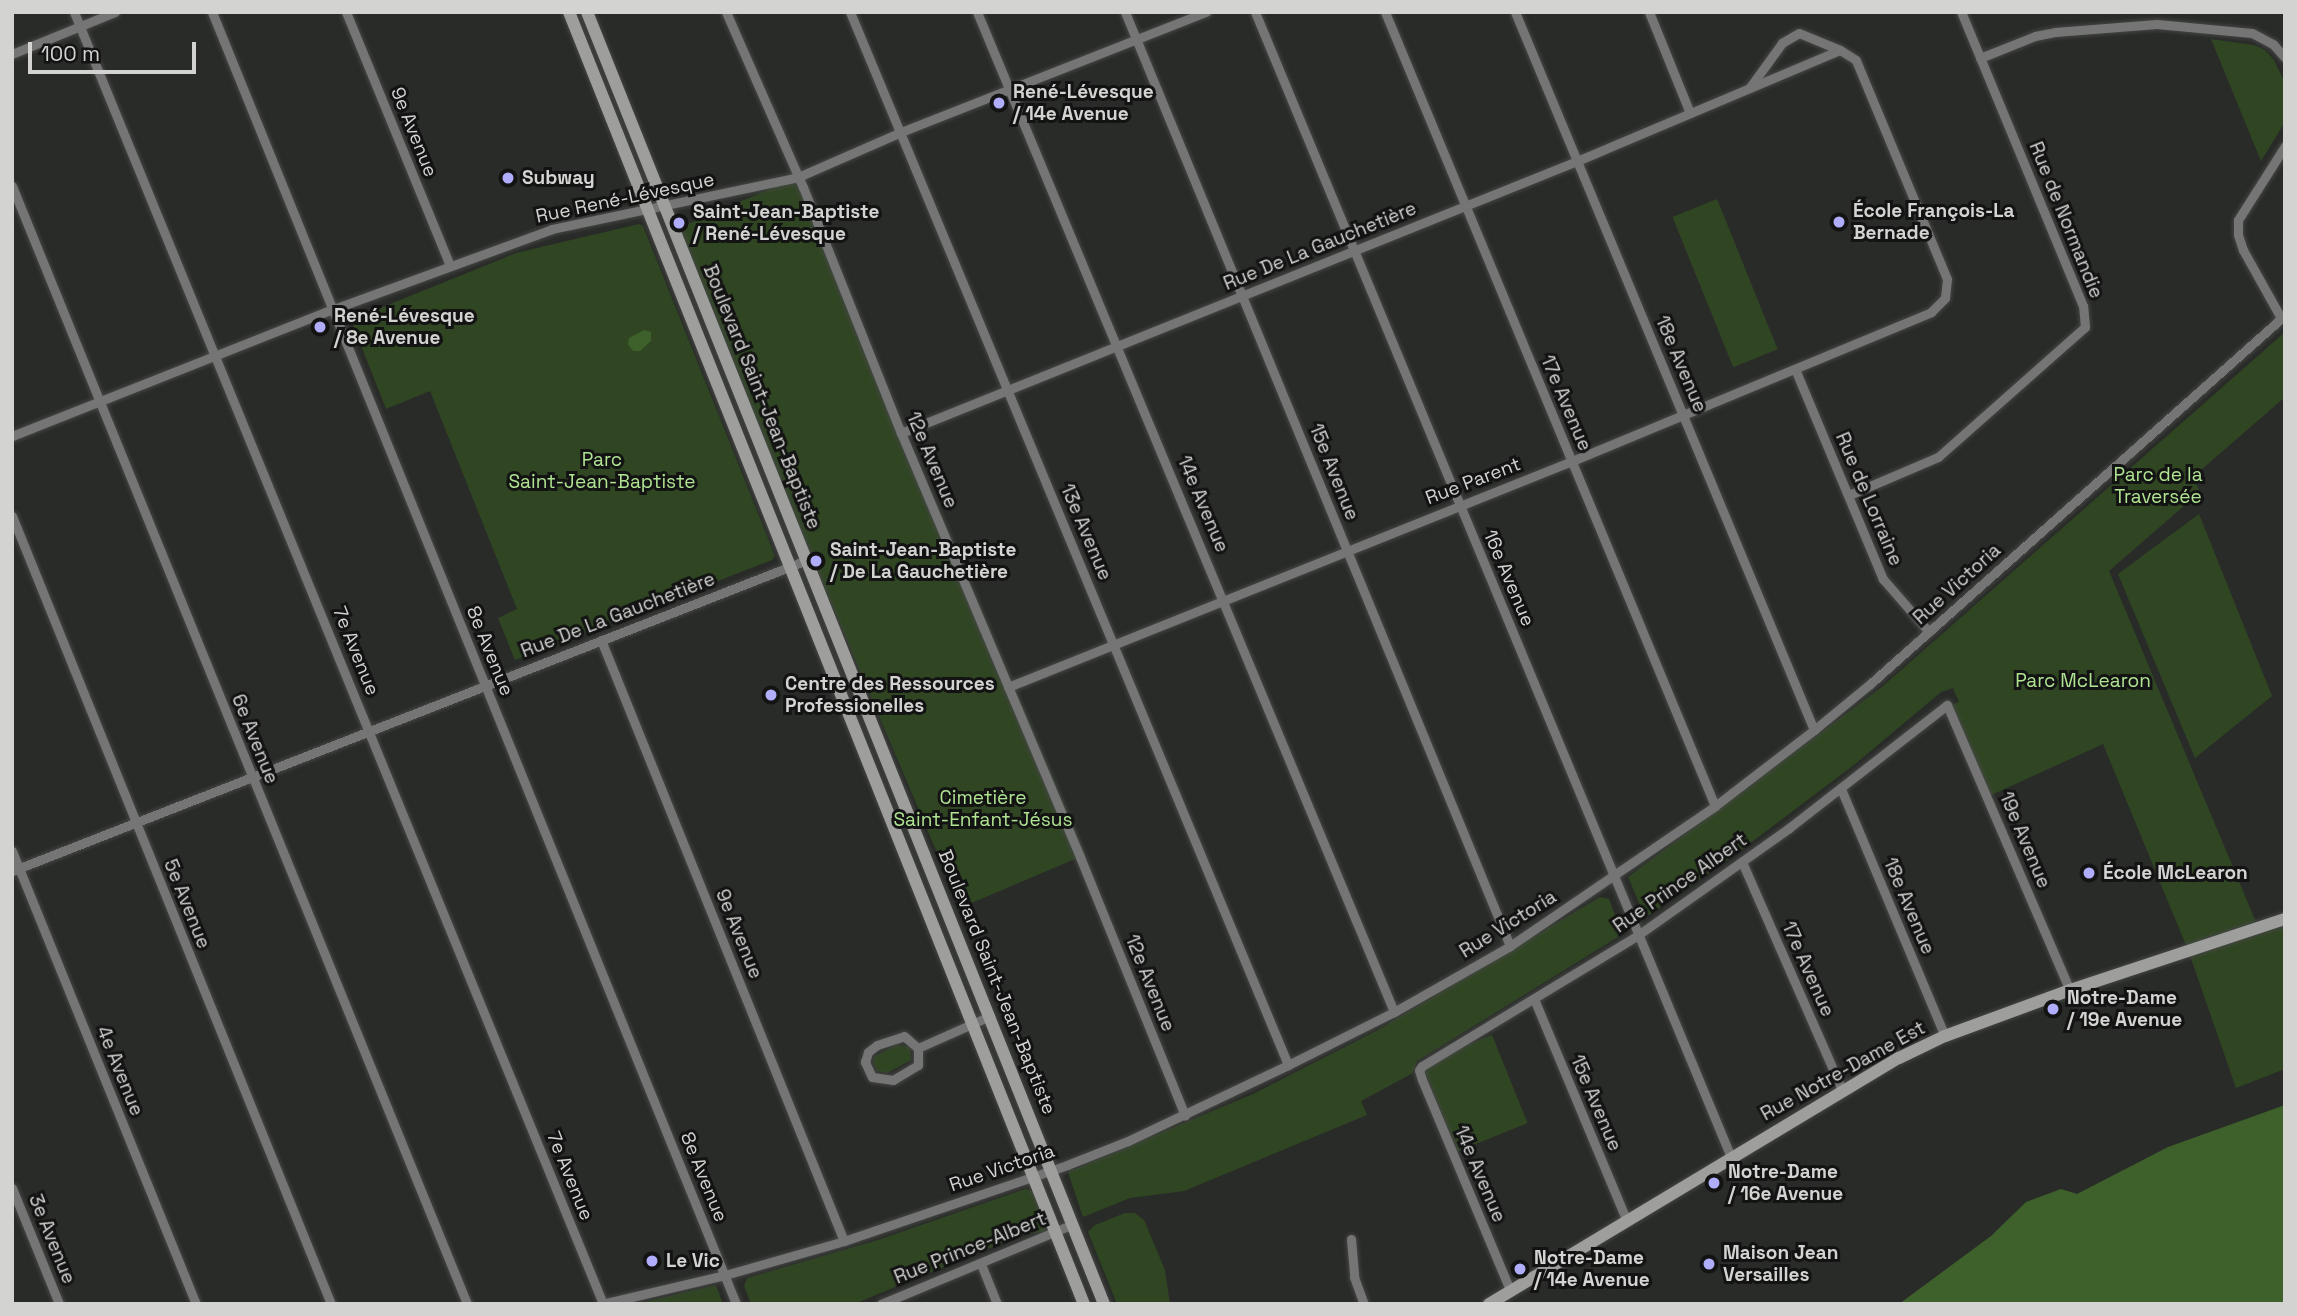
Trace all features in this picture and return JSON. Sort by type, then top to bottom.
[{"type":"main road","name":"Boulevard Saint-Jean-Baptiste","points":[[569,12],[1084,1304]]},
{"type":"main road","name":"Boulevard Saint-Jean-Baptiste","points":[[588,15],[1104,1304]]},
{"type":"main road","points":[[574,25],[588,15]]},
{"type":"main road","name":"Rue Notre-Dame Est","points":[[1489,1304],[1842,1090],[1945,1036],[2070,990],[2285,919]]},
{"type":"main road","points":[[946,956],[964,950]]},
{"type":"street","name":"7e Avenue","points":[[74,12],[217,356],[602,1304]]},
{"type":"street","points":[[12,54],[115,12]]},
{"type":"street","name":"8e Avenue","points":[[212,12],[736,1304]]},
{"type":"street","name":"9e Avenue","points":[[346,12],[450,265]]},
{"type":"street","name":"12e Avenue","points":[[726,12],[799,177],[901,433],[1185,1115]]},
{"type":"street","name":"13e Avenue","points":[[850,12],[1289,1065]]},
{"type":"street","name":"14e Avenue","points":[[976,12],[1224,599],[1394,1012]]},
{"type":"street","name":"15e Avenue","points":[[1125,12],[1510,946]]},
{"type":"street","name":"Rue René-Lévesque","points":[[12,436],[331,310],[552,229],[799,177],[901,132],[1206,12]]},
{"type":"street","name":"16e Avenue","points":[[1255,12],[1731,1157]]},
{"type":"street","name":"17e Avenue","points":[[1385,12],[1715,806]]},
{"type":"street","name":"18e Avenue","points":[[1515,12],[1814,730]]},
{"type":"street","points":[[1649,12],[1690,113]]},
{"type":"street","name":"Rue de Normandie","points":[[1849,495],[1938,457],[2084,327],[2084,306],[1961,12]]},
{"type":"street","points":[[1980,58],[2045,34],[2157,24],[2252,33],[2273,44],[2285,58]]},
{"type":"street","points":[[1751,87],[1782,43],[1799,33],[1840,50]]},
{"type":"street","name":"Rue De La Gauchetière","points":[[901,433],[1577,161],[1840,50]]},
{"type":"street","name":"Rue Parent","points":[[1008,687],[1919,319],[1945,298],[1947,279],[1856,60],[1840,50]]},
{"type":"street","points":[[2283,317],[2243,250],[2238,235],[2238,220],[2285,146]]},
{"type":"street","name":"6e Avenue","points":[[12,186],[467,1304]]},
{"type":"street","name":"Rue Victoria","points":[[602,1304],[725,1275],[844,1241],[1051,1170],[1185,1115],[1289,1065],[1394,1012],[1510,946],[1715,806],[1814,730],[1929,632],[2283,317]]},
{"type":"street","name":"Rue de Lorraine","points":[[1795,369],[1883,579],[1929,632]]},
{"type":"street","name":"5e Avenue","points":[[12,516],[331,1304]]},
{"type":"street","name":"Rue De La Gauchetière","points":[[16,870],[807,560]]},
{"type":"street","name":"9e Avenue","points":[[601,640],[844,1241]]},
{"type":"street","name":"Rue Prince Albert","points":[[1419,1070],[1426,1063],[1637,935],[1841,789],[1947,705]]},
{"type":"street","name":"19e Avenue","points":[[1947,705],[2070,990]]},
{"type":"street","name":"18e Avenue","points":[[1841,789],[1945,1036]]},
{"type":"street","name":"4e Avenue","points":[[12,851],[16,870],[196,1304]]},
{"type":"street","name":"17e Avenue","points":[[1742,862],[1842,1090]]},
{"type":"street","name":"15e Avenue","points":[[1534,999],[1627,1221]]},
{"type":"street","points":[[918,1048],[990,1016]]},
{"type":"street","points":[[904,1036],[918,1048],[920,1060],[915,1069],[893,1080],[877,1080],[866,1068],[868,1052],[894,1037],[904,1036]]},
{"type":"street","name":"14e Avenue","points":[[1419,1070],[1510,1290]]},
{"type":"street","name":"3e Avenue","points":[[12,1188],[59,1304]]},
{"type":"street","name":"Rue Prince-Albert","points":[[881,1304],[1073,1224]]},
{"type":"street","points":[[1351,1239],[1354,1277],[1364,1304]]},
{"type":"street","points":[[981,1264],[997,1304]]},
{"type":"green space","points":[[2211,39],[2254,45],[2265,50],[2274,60],[2285,83],[2285,122],[2261,161]]},
{"type":"green space","name":"Cimetière Saint-Enfant-Jésus","points":[[798,177],[1086,854],[960,908],[673,230]]},
{"type":"green space","points":[[1717,199],[1778,349],[1733,367],[1672,217]]},
{"type":"green space","name":"Parc Saint-Jean-Baptiste","points":[[639,224],[643,226],[775,556],[772,560],[515,660],[498,618],[517,609],[430,391],[386,409],[351,320],[516,253]]},
{"type":"green space","points":[[2285,332],[2285,397],[2193,477],[2200,492],[2109,571],[2258,927],[2285,919],[2285,1069],[2236,1088],[2188,950],[2103,744],[1987,797],[1948,706],[1959,702],[1953,688],[1941,692],[1854,765],[1737,853],[1649,915],[1643,912],[1628,877],[1883,686]]},
{"type":"green space","points":[[2199,514],[2272,696],[2195,758],[2118,574]]},
{"type":"green space","points":[[1600,897],[1609,899],[1620,928],[1618,937],[1417,1061],[1413,1073],[1361,1101],[1367,1115],[1184,1191],[1130,1198],[1083,1217],[1068,1172],[1253,1094],[1376,1031]]},
{"type":"green space","points":[[1492,1035],[1528,1123],[1457,1152],[1422,1063]]},
{"type":"green space","points":[[897,1045],[910,1047],[911,1060],[887,1073],[877,1071],[873,1062],[875,1056]]},
{"type":"green space","points":[[1025,1189],[1034,1191],[1045,1221],[1045,1232],[1024,1234],[854,1304],[751,1304],[744,1286],[747,1278],[878,1240]]},
{"type":"green space","points":[[1125,1213],[1135,1213],[1144,1220],[1165,1270],[1170,1304],[1117,1304],[1088,1232],[1095,1225]]},
{"type":"green space","points":[[716,1285],[723,1304],[636,1304],[674,1295]]},
{"type":"shaded area","points":[[644,330],[651,332],[651,341],[640,351],[633,351],[628,344],[629,338]]},
{"type":"shaded area","points":[[2285,1105],[2285,1304],[1899,1304],[1991,1236],[2026,1202],[2061,1189],[2077,1194],[2168,1147]]},
{"type":"place","name":"René-Lévesque / 14e Avenue","points":[[999,103]]},
{"type":"place","name":"Subway","points":[[508,178]]},
{"type":"place","name":"École François-La Bernade","points":[[1839,222]]},
{"type":"place","name":"Saint-Jean-Baptiste / René-Lévesque","points":[[679,223]]},
{"type":"place","name":"René-Lévesque / 8e Avenue","points":[[320,327]]},
{"type":"place","name":"Saint-Jean-Baptiste / De La Gauchetière","points":[[816,561]]},
{"type":"place","name":"Centre des Ressources Professionelles","points":[[771,695]]},
{"type":"place","name":"École McLearon","points":[[2089,873]]},
{"type":"place","name":"Notre-Dame / 19e Avenue","points":[[2053,1009]]},
{"type":"place","name":"Notre-Dame / 16e Avenue","points":[[1714,1183]]},
{"type":"place","name":"Le Vic","points":[[652,1261]]},
{"type":"place","name":"Maison Jean Versailles","points":[[1709,1264]]},
{"type":"place","name":"Notre-Dame / 14e Avenue","points":[[1520,1269]]},
{"type":"park label","name":"Parc de la Traversée","points":[[2158,486]]},
{"type":"park label","name":"Parc McLearon","points":[[2083,681]]}]
